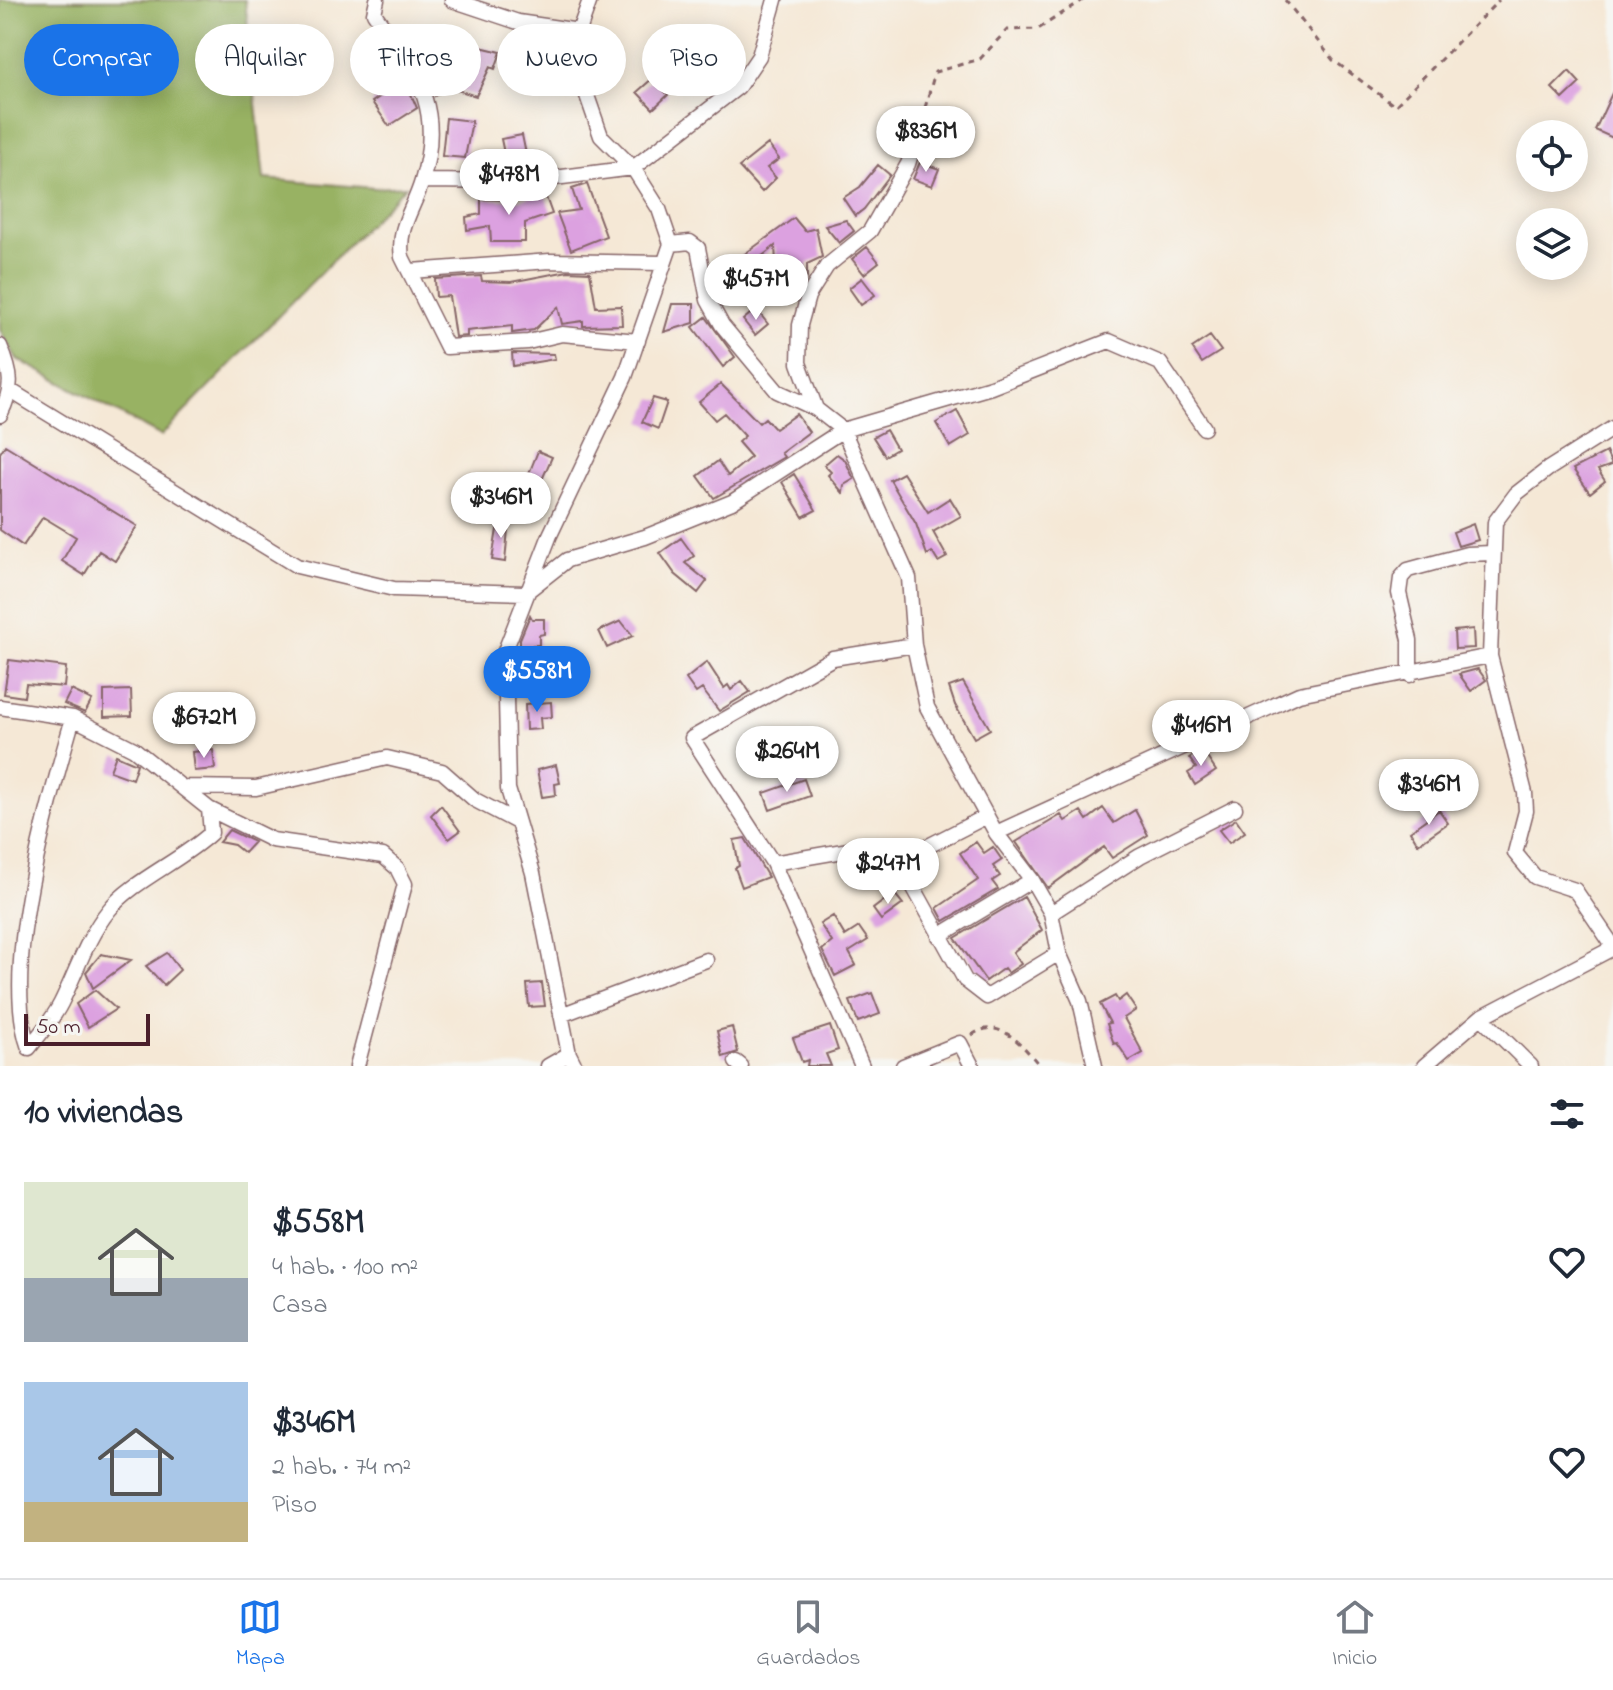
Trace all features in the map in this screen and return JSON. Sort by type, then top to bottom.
[{"type":"street","points":[[377,0],[374,13],[422,84],[427,100],[431,121],[422,181],[399,241],[402,257],[447,347],[528,342],[562,334],[638,341]]},
{"type":"street","points":[[452,0],[532,24]]},
{"type":"street","points":[[581,24],[590,0]]},
{"type":"street","points":[[422,181],[523,182],[633,168],[738,87],[759,56],[775,0]]},
{"type":"street","points":[[548,1066],[572,1060],[533,873],[515,821],[508,789],[505,651],[525,593],[610,413],[671,244],[659,209],[633,168],[601,136],[587,96]]},
{"type":"street","points":[[816,409],[799,363],[800,325],[808,296],[827,266],[870,231],[908,164],[922,120]]},
{"type":"street","points":[[671,244],[690,242],[698,248],[708,300],[722,325],[777,391],[816,409],[843,430],[909,578],[914,645],[927,707],[996,833],[1032,880],[1051,913],[1059,953],[1080,1001],[1095,1066]]},
{"type":"street","points":[[411,271],[550,261],[662,263]]},
{"type":"street","points":[[11,391],[297,566],[394,589],[525,593],[567,560],[645,537],[732,502],[843,430],[991,387],[1109,341],[1160,363],[1204,428]]},
{"type":"street","points":[[0,346],[12,374],[11,391],[0,415]]},
{"type":"street","points":[[1424,1066],[1481,1017],[1613,947],[1575,890],[1535,877],[1515,853],[1526,811],[1525,793],[1490,656],[1495,522],[1516,494],[1548,469],[1613,428]]},
{"type":"street","points":[[1410,675],[1410,640],[1399,593],[1401,578],[1408,570],[1467,554],[1492,553]]},
{"type":"street","points":[[862,1066],[773,863],[692,738],[833,658],[914,645]]},
{"type":"street","points":[[996,833],[1299,694],[1410,675],[1490,656]]},
{"type":"street","points":[[0,707],[73,718],[134,749],[209,809],[272,840],[383,856],[397,868],[405,884],[357,1066]]},
{"type":"street","points":[[73,718],[31,862],[22,922],[15,977],[20,1030],[29,1048],[60,1007],[83,953],[108,912],[125,893],[186,856],[211,833],[209,809]]},
{"type":"street","points":[[182,787],[256,788],[387,758],[442,771],[475,800],[515,821]]},
{"type":"street","points":[[1051,913],[1140,856],[1235,808]]},
{"type":"street","points":[[773,863],[849,850],[899,861],[987,816]]},
{"type":"street","points":[[899,861],[965,980],[987,997],[1059,953]]},
{"type":"street","points":[[939,936],[1032,880]]},
{"type":"street","points":[[561,1015],[706,960]]},
{"type":"street","points":[[1481,1017],[1531,1066]]},
{"type":"street","points":[[903,1066],[960,1043],[972,1066]]},
{"type":"path","points":[[922,120],[935,72],[980,59],[1007,30],[1038,29],[1083,0]]},
{"type":"path","points":[[1285,0],[1333,60],[1395,106],[1499,0]]},
{"type":"path","points":[[960,1043],[977,1031],[1005,1031],[1019,1041],[1040,1066]]},
{"type":"green space","points":[[0,0],[245,0],[248,24],[195,24],[195,96],[255,96],[264,179],[375,188],[406,186],[161,436],[17,359],[0,330]]},
{"type":"building","points":[[481,47],[497,51],[495,69],[490,67],[481,86]]},
{"type":"building","points":[[1569,71],[1580,83],[1563,99],[1552,88]]},
{"type":"building","points":[[642,88],[642,96],[667,96],[653,109],[637,92]]},
{"type":"building","points":[[1613,91],[1613,138],[1595,130]]},
{"type":"building","points":[[381,96],[412,96],[417,108],[389,126],[372,102]]},
{"type":"building","points":[[446,118],[472,121],[465,158],[442,156]]},
{"type":"building","points":[[522,135],[527,159],[506,163],[501,139]]},
{"type":"building","points":[[768,144],[779,159],[767,168],[776,178],[762,192],[739,167]]},
{"type":"building","points":[[920,162],[939,169],[932,186],[913,179]]},
{"type":"building","points":[[878,165],[890,175],[855,216],[843,198],[860,187]]},
{"type":"building","points":[[587,184],[606,236],[571,250],[557,213],[579,210],[572,189]]},
{"type":"building","points":[[544,192],[552,214],[525,223],[525,242],[491,242],[490,226],[467,230],[466,217],[481,214],[481,199],[520,200]]},
{"type":"building","points":[[794,218],[805,231],[816,228],[822,257],[807,264],[807,278],[798,294],[792,294],[792,278],[777,279],[775,246],[746,269],[738,259]]},
{"type":"building","points":[[846,220],[854,231],[839,243],[825,226]]},
{"type":"building","points":[[867,247],[879,262],[864,274],[852,259]]},
{"type":"building","points":[[568,271],[590,272],[596,307],[621,306],[622,325],[583,326],[583,321],[562,324],[558,307],[534,330],[512,333],[512,326],[467,331],[467,336],[455,337],[449,296],[436,297],[435,279],[481,276],[482,281],[511,282]]},
{"type":"building","points":[[862,278],[875,295],[861,305],[849,288]]},
{"type":"building","points":[[672,304],[694,304],[694,323],[664,332]]},
{"type":"building","points":[[756,309],[768,324],[755,335],[743,320]]},
{"type":"building","points":[[706,317],[735,357],[723,367],[693,327]]},
{"type":"building","points":[[1210,336],[1221,351],[1202,363],[1192,348]]},
{"type":"building","points":[[512,353],[554,354],[555,359],[513,366]]},
{"type":"building","points":[[721,384],[759,423],[765,418],[775,429],[796,414],[809,432],[781,453],[784,457],[714,498],[698,476],[718,461],[728,476],[751,457],[738,442],[745,436],[724,413],[715,420],[699,402]]},
{"type":"building","points":[[653,398],[667,402],[658,429],[642,422]]},
{"type":"building","points":[[957,411],[970,435],[950,447],[936,423]]},
{"type":"building","points":[[886,430],[897,449],[885,456],[873,437]]},
{"type":"building","points":[[5,445],[137,526],[115,561],[99,551],[84,575],[62,561],[76,537],[43,517],[23,546],[0,530],[0,453]]},
{"type":"building","points":[[538,451],[552,457],[541,482],[528,476]]},
{"type":"building","points":[[1606,452],[1612,465],[1598,470],[1605,481],[1590,493],[1573,469]]},
{"type":"building","points":[[837,454],[845,460],[854,479],[844,485],[843,493],[824,465]]},
{"type":"building","points":[[903,473],[928,512],[950,498],[961,516],[933,532],[947,557],[938,562],[932,552],[927,555],[916,524],[890,480]]},
{"type":"building","points":[[794,474],[816,510],[803,517],[782,482]]},
{"type":"building","points":[[499,517],[509,518],[505,562],[492,560]]},
{"type":"building","points":[[1473,524],[1478,540],[1458,546],[1453,532]]},
{"type":"building","points":[[681,538],[694,556],[685,563],[707,581],[698,593],[675,574],[660,553]]},
{"type":"building","points":[[530,615],[532,619],[544,619],[544,634],[539,635],[539,645],[533,645],[534,685],[520,686],[520,639]]},
{"type":"building","points":[[621,621],[633,636],[607,648],[599,631]]},
{"type":"building","points":[[1473,629],[1474,648],[1455,649],[1454,631]]},
{"type":"building","points":[[9,660],[66,667],[64,687],[26,684],[24,697],[4,694]]},
{"type":"building","points":[[707,662],[724,688],[728,685],[731,690],[742,681],[750,692],[719,711],[702,689],[696,693],[686,679]]},
{"type":"building","points":[[1478,669],[1486,680],[1471,691],[1459,674]]},
{"type":"building","points":[[963,682],[990,729],[974,738],[955,705],[949,687]]},
{"type":"building","points":[[71,690],[92,700],[85,713],[64,704]]},
{"type":"building","points":[[131,690],[132,716],[104,717],[104,691]]},
{"type":"building","points":[[551,702],[552,717],[540,718],[541,729],[526,730],[525,704]]},
{"type":"building","points":[[213,750],[215,769],[194,771],[192,752]]},
{"type":"building","points":[[1202,750],[1216,771],[1195,785],[1188,773],[1196,768],[1189,758]]},
{"type":"building","points":[[116,755],[137,764],[132,779],[110,771]]},
{"type":"building","points":[[556,765],[560,783],[555,784],[556,795],[542,797],[537,770]]},
{"type":"building","points":[[804,779],[810,796],[770,810],[764,793]]},
{"type":"building","points":[[441,805],[460,831],[449,839],[431,815]]},
{"type":"building","points":[[1103,808],[1114,823],[1135,810],[1148,835],[1112,858],[1104,847],[1048,888],[1016,842],[1061,815],[1065,821],[1081,811],[1087,820]]},
{"type":"building","points":[[1439,810],[1448,823],[1418,844],[1410,831]]},
{"type":"building","points":[[1236,819],[1245,832],[1229,843],[1219,830]]},
{"type":"building","points":[[229,830],[254,842],[244,853],[234,845],[219,842]]},
{"type":"building","points":[[745,838],[768,877],[742,887],[735,868],[739,866],[734,840]]},
{"type":"building","points":[[976,842],[984,853],[993,847],[1002,860],[993,866],[1000,876],[992,881],[998,889],[944,921],[937,908],[978,880],[960,853]]},
{"type":"building","points":[[894,893],[903,904],[881,920],[873,909]]},
{"type":"building","points":[[1024,897],[1042,930],[1013,952],[1021,964],[1008,973],[1004,968],[986,981],[955,938]]},
{"type":"building","points":[[833,916],[845,936],[859,927],[868,940],[849,952],[856,965],[835,976],[822,950],[832,942],[820,924]]},
{"type":"building","points":[[167,953],[180,970],[164,985],[146,966]]},
{"type":"building","points":[[101,954],[131,960],[93,988],[86,972]]},
{"type":"building","points":[[542,983],[545,1006],[529,1007],[527,984]]},
{"type":"building","points":[[95,990],[116,1009],[88,1027],[76,1004]]},
{"type":"building","points":[[872,993],[880,1014],[858,1022],[850,1001]]},
{"type":"building","points":[[1126,995],[1136,1010],[1124,1018],[1143,1053],[1129,1061],[1117,1043],[1114,1044],[1107,1024],[1110,1023],[1100,1004],[1115,996],[1118,1001]]},
{"type":"building","points":[[830,1026],[838,1050],[826,1054],[831,1066],[807,1066],[808,1060],[802,1062],[793,1038]]},
{"type":"building","points":[[732,1027],[738,1052],[723,1057],[717,1031]]}]
